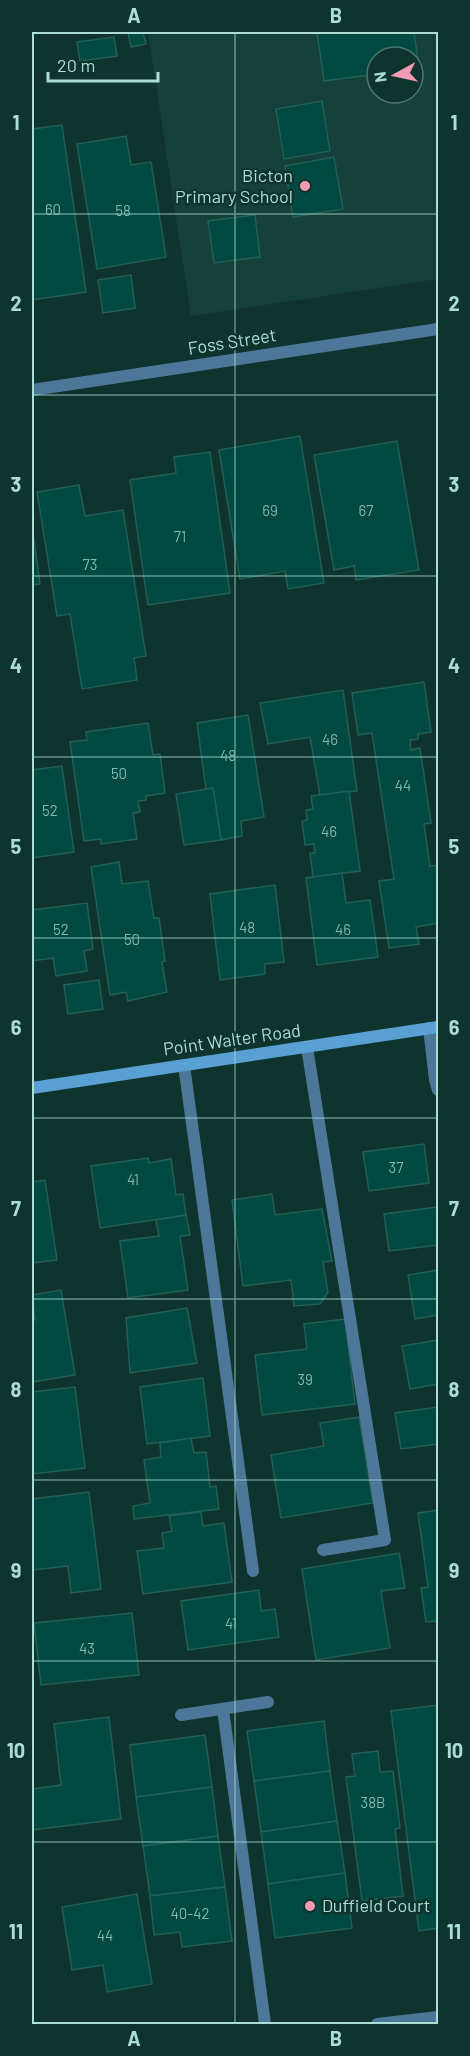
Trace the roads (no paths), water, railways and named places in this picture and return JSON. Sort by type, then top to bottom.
[{"type":"main road","name":"Point Walter Road","points":[[32,1088],[434,1028]]},
{"type":"street","name":"Foss Street","points":[[32,390],[438,329]]},
{"type":"street","points":[[434,1028],[435,1080],[438,1090]]},
{"type":"street","points":[[307,1047],[385,1540],[323,1550]]},
{"type":"street","points":[[184,1065],[254,1571]]},
{"type":"street","points":[[182,1714],[268,1702]]},
{"type":"street","points":[[223,1709],[265,2025]]},
{"type":"street","points":[[377,2025],[438,2017]]},
{"type":"place","name":"Bicton Primary School","points":[[305,186]]},
{"type":"place","name":"Duffield Court","points":[[310,1906]]}]
